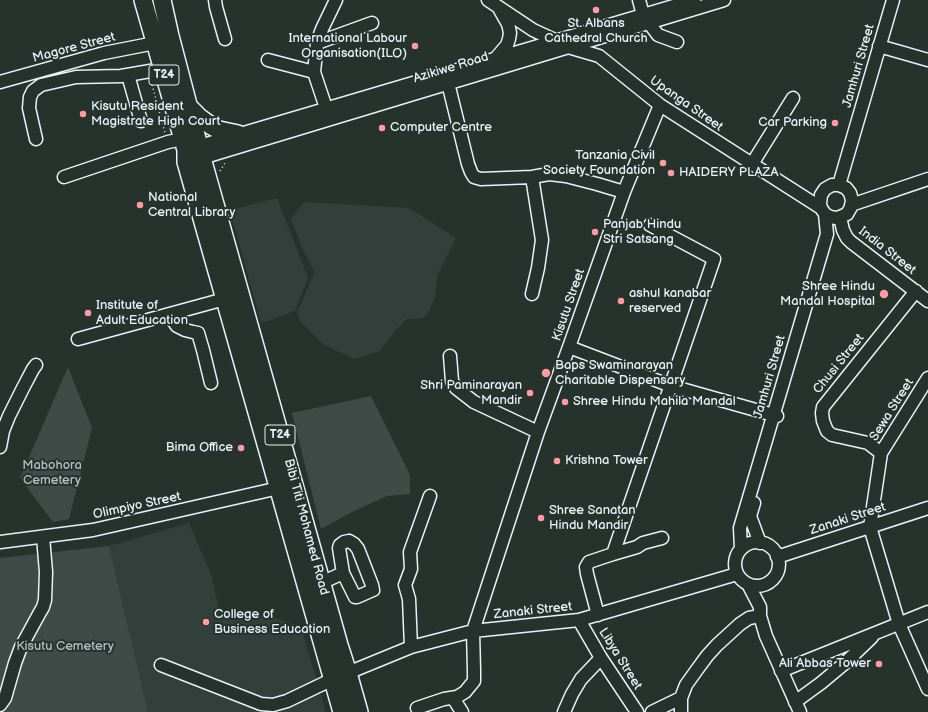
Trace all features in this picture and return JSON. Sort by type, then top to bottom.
[{"type":"highway","name":"Bibi Titi Mohamed Road","points":[[142,0],[162,68],[191,151],[321,583],[338,645],[342,712]]},
{"type":"highway","name":"Bibi Titi Mohamed Road","points":[[162,0],[189,107],[191,151],[225,298],[279,488],[341,676],[358,712]]},
{"type":"highway","points":[[189,107],[199,117],[219,130],[238,134]]},
{"type":"street","points":[[215,0],[225,39]]},
{"type":"street","points":[[326,108],[314,72],[317,43],[336,0]]},
{"type":"street","points":[[639,0],[646,19],[658,35],[677,42]]},
{"type":"street","name":"Azikiwe Road","points":[[191,151],[448,83],[609,35],[694,0]]},
{"type":"street","name":"Azikiwe Road","points":[[191,151],[238,134],[555,41],[724,0]]},
{"type":"street","name":"Jamhuri Street","points":[[839,185],[893,0]]},
{"type":"street","points":[[493,3],[508,24],[510,33],[507,45],[496,58]]},
{"type":"street","name":"Upanga Street","points":[[493,3],[533,30],[568,47],[599,56],[660,105],[830,214]]},
{"type":"street","points":[[317,43],[372,23]]},
{"type":"street","points":[[599,56],[598,52],[601,45],[609,35]]},
{"type":"street","name":"Magore Street","points":[[0,82],[104,53],[155,43]]},
{"type":"street","points":[[880,46],[928,60]]},
{"type":"street","points":[[268,60],[314,72]]},
{"type":"street","points":[[36,139],[29,108],[30,97],[33,91],[42,85],[76,77],[121,76],[162,68]]},
{"type":"street","points":[[128,75],[141,121]]},
{"type":"street","points":[[448,83],[468,164],[474,177],[481,179],[549,174],[566,176],[624,192]]},
{"type":"street","points":[[752,164],[793,98]]},
{"type":"street","name":"Kisutu Street","points":[[453,698],[465,692],[474,681],[473,631],[538,432],[624,192],[660,105]]},
{"type":"street","points":[[64,177],[168,142],[191,151]]},
{"type":"street","points":[[532,176],[542,240],[532,294]]},
{"type":"street","points":[[851,205],[928,179]]},
{"type":"street","points":[[801,196],[813,197],[820,195],[825,189],[832,185],[839,185],[846,188],[850,193],[852,200],[851,207],[847,214],[830,214],[820,204],[820,195]]},
{"type":"street","name":"Jamhuri Street","points":[[741,549],[740,528],[833,234],[830,214]]},
{"type":"street","name":"India Street","points":[[830,214],[851,242],[928,301]]},
{"type":"street","points":[[613,554],[714,259],[650,225]]},
{"type":"street","name":"Chusi Street","points":[[881,453],[868,444],[832,435],[827,431],[823,422],[823,407],[916,291]]},
{"type":"street","points":[[78,339],[169,315],[225,298]]},
{"type":"street","points":[[169,315],[177,326],[185,330],[198,333],[211,383]]},
{"type":"street","points":[[569,347],[671,386],[775,416]]},
{"type":"street","points":[[450,356],[452,381],[456,388],[474,402],[538,432]]},
{"type":"street","points":[[0,447],[3,431],[9,416],[36,365]]},
{"type":"street","name":"Sewa Street","points":[[870,527],[881,453],[928,378]]},
{"type":"street","name":"Jamhuri Street","points":[[760,543],[750,516],[775,416]]},
{"type":"street","name":"Olimpiyo Street","points":[[0,542],[93,530],[279,488]]},
{"type":"street","points":[[411,647],[409,599],[405,585],[411,569],[410,552],[430,496]]},
{"type":"street","name":"Zanaki Street","points":[[777,557],[928,508]]},
{"type":"street","points":[[870,527],[899,624],[928,689]]},
{"type":"street","points":[[0,705],[5,698],[10,678],[21,647],[45,600],[46,572],[43,537]]},
{"type":"street","points":[[598,615],[587,574],[586,567],[590,562],[637,547],[643,543],[662,538]]},
{"type":"street","points":[[681,712],[681,698],[686,685],[717,645],[740,624],[760,611],[772,580],[777,573],[779,565],[777,557],[772,548],[766,544],[750,544],[741,549],[735,561],[735,567],[741,580],[748,584],[760,586],[772,580]]},
{"type":"street","points":[[321,583],[343,573]]},
{"type":"street","name":"Zanaki Street","points":[[161,665],[261,704],[273,705],[287,701],[341,676],[411,647],[473,631],[580,620],[737,574]]},
{"type":"street","points":[[748,584],[760,611],[766,636],[797,707],[821,683],[878,632]]},
{"type":"street","points":[[781,671],[928,612]]},
{"type":"street","name":"Libya Street","points":[[580,620],[602,658],[637,712]]},
{"type":"street","points":[[564,712],[581,679],[602,658]]},
{"type":"street","points":[[417,708],[444,699],[453,698],[462,712]]},
{"type":"street","points":[[652,712],[681,698]]},
{"type":"shaded area","points":[[277,198],[308,278],[295,311],[261,323],[230,210]]},
{"type":"shaded area","points":[[304,202],[409,208],[456,238],[438,274],[434,300],[428,313],[423,318],[406,319],[380,351],[355,359],[324,345],[301,322],[297,312],[315,272],[304,252],[291,219]]},
{"type":"shaded area","name":"College of Business Education","points":[[189,523],[212,577],[220,616],[258,612],[301,627],[326,712],[148,712],[109,546]]},
{"type":"green space","name":"Mabohora Cemetery","points":[[68,367],[92,428],[69,519],[53,522],[20,478]]},
{"type":"green space","points":[[371,396],[410,475],[410,494],[387,496],[350,513],[321,529],[292,413]]},
{"type":"green space","name":"Kisutu Cemetery","points":[[109,546],[148,712],[0,712],[0,558]]},
{"type":"place","name":"St. Albans Cathedral Church","points":[[596,10]]},
{"type":"place","name":"International Labour Organisation(ILO)","points":[[415,46]]},
{"type":"place","name":"Kisutu Resident Magistrate High Court","points":[[83,114]]},
{"type":"place","name":"Car Parking","points":[[835,123]]},
{"type":"place","name":"Computer Centre","points":[[382,128]]},
{"type":"place","name":"Tanzania Civil Society Foundation","points":[[663,163]]},
{"type":"place","name":"HAIDERY PLAZA","points":[[671,173]]},
{"type":"place","name":"National Central Library","points":[[140,205]]},
{"type":"place","name":"Panjab Hindu Stri Satsang","points":[[595,232]]},
{"type":"place","name":"Shree Hindu Mandal Hospital","points":[[884,294]]},
{"type":"place","name":"ashul kanabar reserved","points":[[621,301]]},
{"type":"place","name":"Institute of Adult Education","points":[[88,313]]},
{"type":"place","name":"Baps Swaminarayan Charitable Dispensary","points":[[546,373]]},
{"type":"place","name":"Shri Paminarayan Mandir","points":[[530,393]]},
{"type":"place","name":"Shree Hindu Mahila Mandal","points":[[565,402]]},
{"type":"place","name":"Bima Office","points":[[241,448]]},
{"type":"place","name":"Krishna Tower","points":[[557,461]]},
{"type":"place","name":"Shree Sanatan Hindu Mandir","points":[[541,518]]},
{"type":"place","name":"College of Business Education","points":[[206,622]]},
{"type":"place","name":"Ali Abbas Tower","points":[[879,664]]}]
